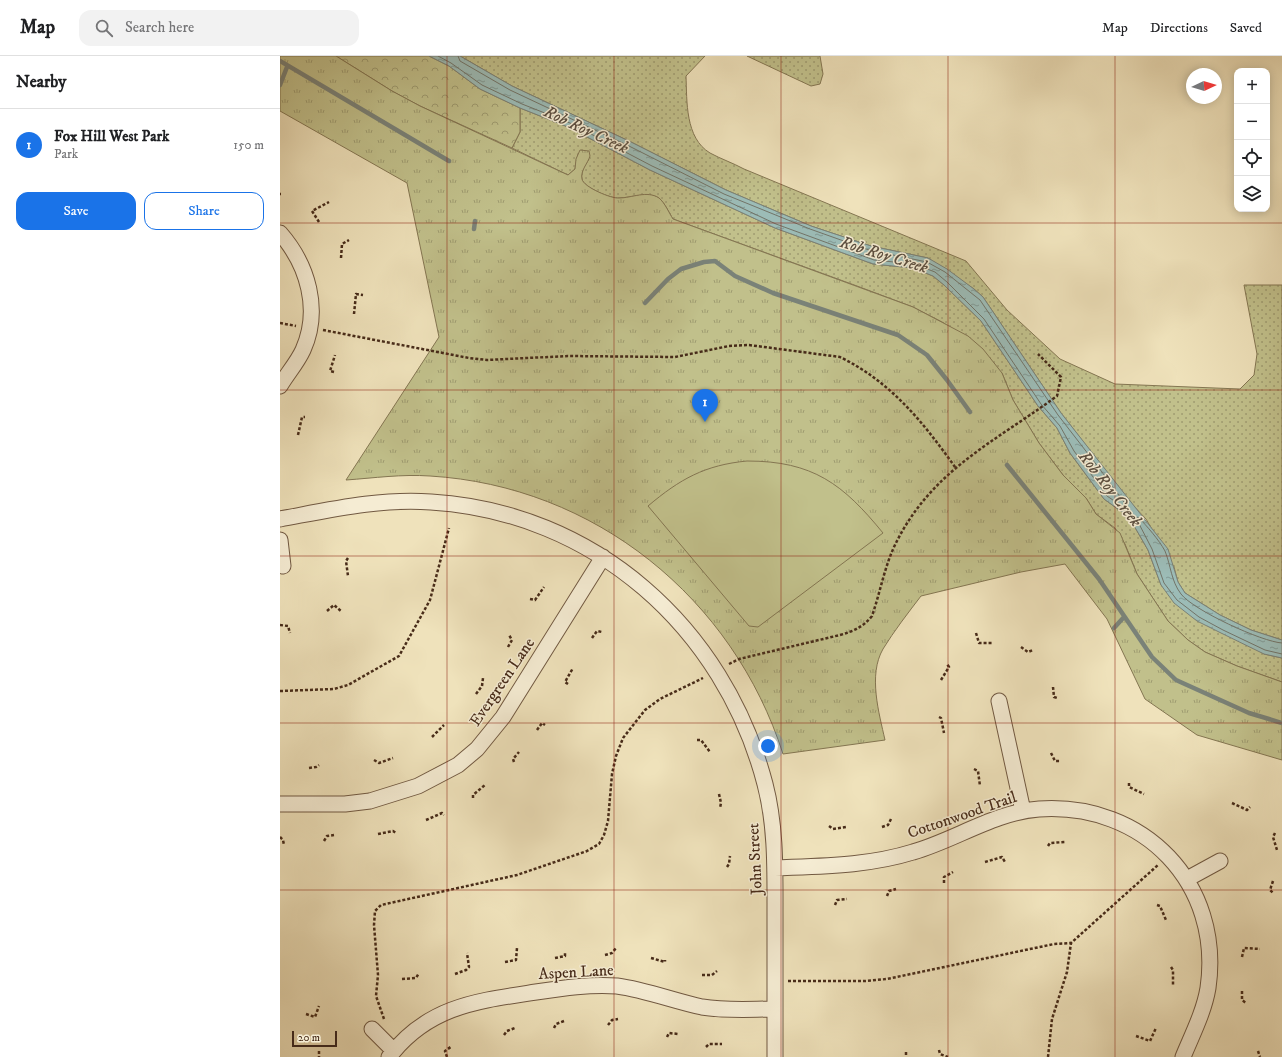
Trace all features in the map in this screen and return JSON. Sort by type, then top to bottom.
[{"type":"street","points":[[280,233],[288,242],[303,267],[310,293],[311,318],[303,349],[280,386]]},
{"type":"street","name":"John Street","points":[[280,519],[371,504],[430,501],[454,504],[511,516],[534,523],[581,544],[603,557],[626,572],[672,614],[694,639],[717,670],[736,705],[751,742],[765,784],[773,829],[775,868],[775,1057]]},
{"type":"street","points":[[280,540],[283,566]]},
{"type":"street","name":"Evergreen Lane","points":[[280,804],[346,804],[370,801],[414,788],[458,765],[477,749],[503,717],[603,557]]},
{"type":"street","points":[[999,701],[1023,811]]},
{"type":"street","name":"Cottonwood Trail","points":[[775,868],[846,866],[884,859],[913,852],[1023,811],[1063,809],[1082,810],[1107,817],[1151,840],[1187,879],[1203,916],[1208,941],[1208,990],[1183,1057]]},
{"type":"street","points":[[1187,879],[1220,861]]},
{"type":"street","name":"Aspen Lane","points":[[372,1029],[391,1054],[407,1037],[427,1022],[461,1005],[570,987],[617,986],[650,992],[702,1006],[730,1009],[775,1009]]},
{"type":"path","points":[[319,222],[312,212],[329,202]]},
{"type":"path","points":[[341,258],[342,244],[343,242],[349,240]]},
{"type":"path","points":[[354,314],[356,294],[363,295]]},
{"type":"path","points":[[280,323],[300,326]]},
{"type":"path","points":[[317,329],[469,358],[487,360],[575,356],[675,357],[729,346],[749,344],[840,357],[852,363],[884,385],[902,401],[918,418],[955,467]]},
{"type":"path","points":[[376,996],[378,975],[374,925],[375,911],[381,904],[517,875],[587,852],[599,844],[604,835],[608,821],[612,774],[616,756],[623,738],[645,710],[660,699],[739,659],[840,635],[864,625],[872,616],[884,573],[894,548],[907,522],[920,502],[955,467],[1057,396],[1061,377],[1038,354]]},
{"type":"path","points":[[334,372],[330,370],[336,355]]},
{"type":"path","points":[[298,435],[302,417],[305,417]]},
{"type":"path","points":[[280,691],[334,689],[348,685],[399,656],[430,600],[449,528]]},
{"type":"path","points":[[348,558],[346,561],[348,576]]},
{"type":"path","points":[[530,599],[535,600],[544,587]]},
{"type":"path","points":[[327,611],[334,605],[342,612]]},
{"type":"path","points":[[280,625],[288,626],[290,633]]},
{"type":"path","points":[[592,638],[597,631],[602,632]]},
{"type":"path","points":[[976,633],[979,642],[992,643]]},
{"type":"path","points":[[508,647],[512,640],[509,635]]},
{"type":"path","points":[[1021,647],[1028,652],[1033,650]]},
{"type":"path","points":[[941,680],[949,667],[947,664]]},
{"type":"path","points":[[568,684],[565,682],[573,668]]},
{"type":"path","points":[[476,694],[482,686],[484,678]]},
{"type":"path","points":[[1053,687],[1054,697],[1057,698]]},
{"type":"path","points":[[939,717],[941,718],[944,733]]},
{"type":"path","points":[[537,730],[542,723],[545,724]]},
{"type":"path","points":[[432,737],[444,725]]},
{"type":"path","points":[[696,740],[700,740],[710,752]]},
{"type":"path","points":[[514,762],[513,759],[519,752]]},
{"type":"path","points":[[1051,753],[1055,761],[1061,761]]},
{"type":"path","points":[[374,760],[379,763],[393,758]]},
{"type":"path","points":[[309,768],[316,768],[319,765]]},
{"type":"path","points":[[974,769],[978,771],[980,786]]},
{"type":"path","points":[[1129,783],[1129,787],[1144,794]]},
{"type":"path","points":[[473,798],[473,795],[485,785]]},
{"type":"path","points":[[719,794],[720,808]]},
{"type":"path","points":[[1232,803],[1247,810],[1250,807]]},
{"type":"path","points":[[426,820],[437,814],[444,815]]},
{"type":"path","points":[[882,827],[888,825],[891,819]]},
{"type":"path","points":[[829,826],[833,829],[846,827]]},
{"type":"path","points":[[378,834],[393,831],[396,833]]},
{"type":"path","points":[[1275,833],[1273,837],[1277,850]]},
{"type":"path","points":[[324,842],[325,838],[334,835]]},
{"type":"path","points":[[280,837],[283,840],[284,845]]},
{"type":"path","points":[[1048,846],[1050,843],[1065,842]]},
{"type":"path","points":[[727,867],[730,856]]},
{"type":"path","points":[[985,862],[1002,857],[1005,862]]},
{"type":"path","points":[[788,981],[865,981],[887,979],[1054,944],[1071,943],[1160,863]]},
{"type":"path","points":[[944,883],[944,877],[953,872]]},
{"type":"path","points":[[1272,881],[1270,890],[1273,894]]},
{"type":"path","points":[[887,896],[889,891],[896,889]]},
{"type":"path","points":[[835,905],[837,900],[846,899]]},
{"type":"path","points":[[1158,905],[1160,906],[1166,920]]},
{"type":"path","points":[[1048,1057],[1052,1019],[1067,972],[1071,943]]},
{"type":"path","points":[[505,962],[516,960],[516,948]]},
{"type":"path","points":[[605,954],[612,953],[616,948]]},
{"type":"path","points":[[1242,957],[1244,948],[1260,949]]},
{"type":"path","points":[[555,958],[565,956],[565,952]]},
{"type":"path","points":[[455,974],[469,967],[467,953]]},
{"type":"path","points":[[651,958],[665,962],[665,960]]},
{"type":"path","points":[[1171,967],[1174,970],[1173,985]]},
{"type":"path","points":[[702,975],[712,975],[717,971]]},
{"type":"path","points":[[402,979],[416,978],[419,973]]},
{"type":"path","points":[[1242,991],[1242,1000],[1246,1003]]},
{"type":"path","points":[[306,1014],[315,1017],[319,1006]]},
{"type":"path","points":[[608,1025],[609,1021],[618,1019]]},
{"type":"path","points":[[554,1028],[556,1024],[564,1021]]},
{"type":"path","points":[[504,1035],[507,1031],[515,1028]]},
{"type":"path","points":[[1136,1036],[1150,1041],[1156,1028]]},
{"type":"path","points":[[667,1037],[669,1033],[678,1034]]},
{"type":"path","points":[[706,1047],[709,1044],[722,1044]]},
{"type":"path","points":[[446,1057],[445,1051],[452,1046]]},
{"type":"path","points":[[319,1050],[319,1057]]},
{"type":"path","points":[[939,1050],[940,1054],[948,1057]]},
{"type":"path","points":[[1258,1051],[1260,1057]]},
{"type":"path","points":[[906,1052],[906,1057]]},
{"type":"green space","points":[[280,56],[336,56],[392,91],[420,106],[568,175],[575,169],[576,159],[580,150],[589,151],[590,156],[583,170],[582,179],[592,189],[604,195],[615,198],[624,198],[644,194],[654,196],[659,198],[673,219],[913,307],[968,336],[983,349],[1002,373],[1013,400],[1039,443],[1063,475],[1086,498],[1096,514],[1120,533],[1137,574],[1168,621],[1188,640],[1205,652],[1237,666],[1282,682],[1282,760],[1197,735],[1145,699],[1107,619],[1065,564],[1021,572],[921,596],[883,649],[876,670],[876,694],[885,740],[783,754],[760,698],[730,646],[693,600],[650,560],[601,527],[548,502],[490,484],[430,476],[388,476],[346,480],[439,337],[407,183],[280,111]]},
{"type":"green space","points":[[336,56],[429,56],[449,66],[480,89],[520,108],[520,132],[512,148],[420,106],[392,91]]},
{"type":"green space","points":[[460,56],[705,56],[686,76],[687,107],[692,129],[696,138],[710,153],[744,169],[966,261],[1007,310],[1060,359],[1115,384],[1240,389],[1254,375],[1257,354],[1244,285],[1282,285],[1282,640],[1251,630],[1220,615],[1185,593],[1178,582],[1174,567],[1146,519],[1129,501],[1061,413],[983,297],[974,289],[928,258],[871,246],[811,226],[726,190],[631,142],[512,86]]},
{"type":"green space","points":[[747,56],[820,56],[823,74],[820,84],[811,86]]},
{"type":"green space","points":[[520,108],[568,127],[650,170],[775,228],[873,264],[913,268],[933,276],[981,321],[1038,406],[1057,428],[1070,453],[1104,499],[1129,517],[1148,550],[1161,585],[1264,654],[1282,658],[1282,682],[1237,666],[1205,652],[1188,640],[1168,621],[1137,574],[1125,544],[1115,528],[1096,514],[1086,498],[1063,475],[1039,443],[1013,400],[1002,373],[944,323],[913,307],[673,219],[663,203],[655,196],[645,195],[615,198],[592,189],[582,179],[583,171],[589,159],[578,154],[575,169],[568,175],[512,148],[520,132]]},
{"type":"green space","points":[[747,461],[790,465],[825,479],[854,501],[883,533],[758,627],[749,626],[648,506],[671,488],[694,475],[718,466]]},
{"type":"water","name":"Rob Roy Creek","points":[[429,56],[460,56],[512,86],[631,142],[726,190],[811,226],[871,246],[928,258],[947,269],[983,297],[1061,413],[1168,549],[1178,582],[1185,593],[1220,615],[1251,630],[1282,640],[1282,658],[1264,654],[1197,621],[1174,603],[1161,585],[1148,550],[1129,517],[1104,499],[1070,453],[1057,428],[1038,406],[981,321],[933,276],[913,268],[873,264],[775,228],[650,170],[568,127],[520,108],[480,89],[449,66]]},
{"type":"waterway","points":[[280,61],[449,161]]},
{"type":"waterway","points":[[280,85],[287,67]]},
{"type":"waterway","points":[[474,229],[475,221]]},
{"type":"waterway","points":[[645,303],[668,279],[681,269],[704,262],[715,261],[735,276],[773,293],[898,335],[927,355],[970,412]]},
{"type":"waterway","points":[[1007,465],[1099,579],[1152,657],[1176,680],[1249,713],[1282,723]]},
{"type":"waterway","points":[[1114,628],[1124,617]]},
{"type":"place","name":"Fox Hill West Park","points":[[705,422]]}]
